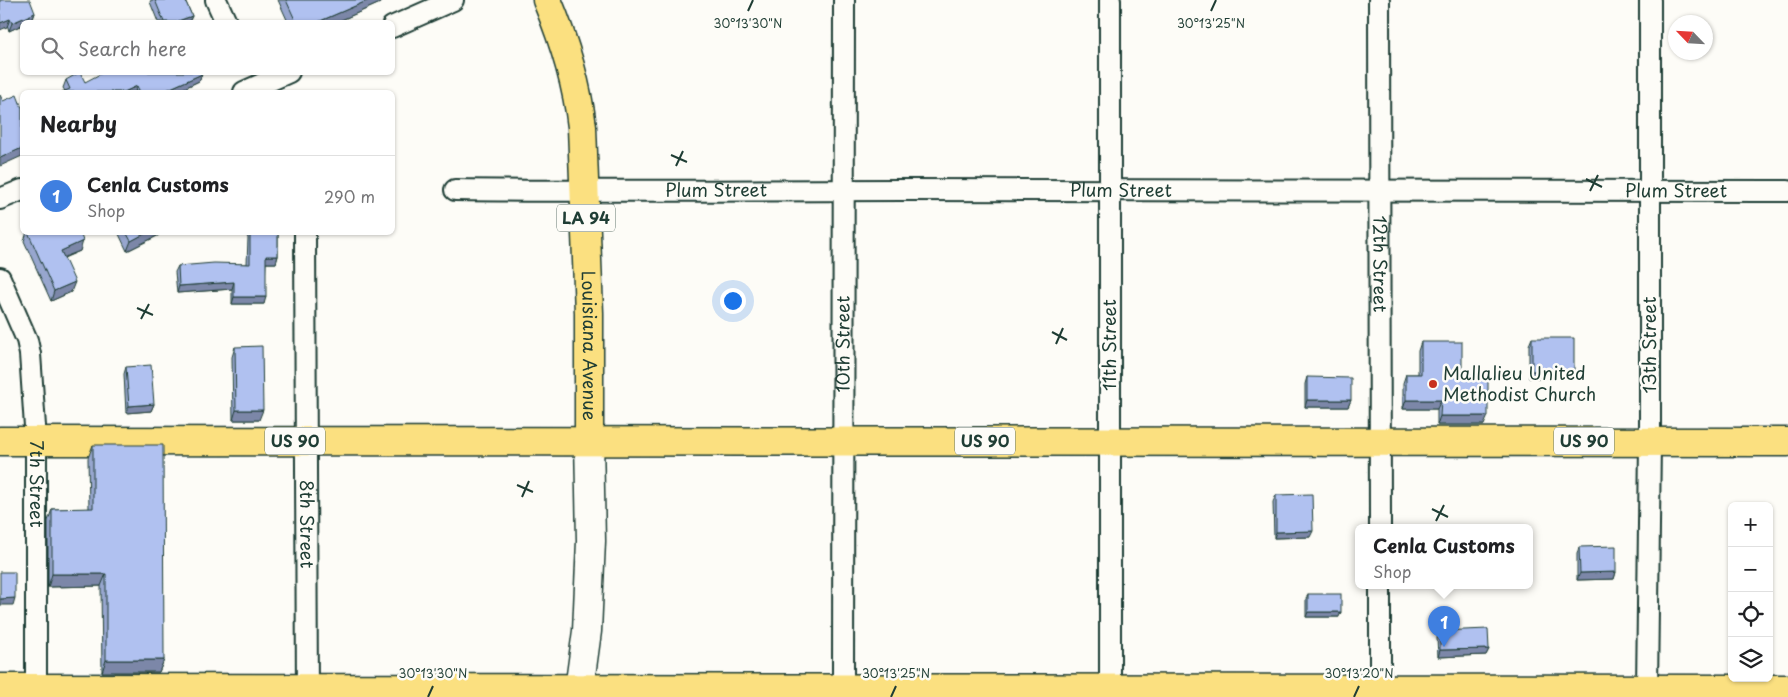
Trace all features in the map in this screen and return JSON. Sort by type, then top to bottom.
[{"type":"main road","name":"Louisiana Avenue","points":[[547,0],[567,52],[579,103],[585,192],[591,541],[587,631],[578,692]]},
{"type":"main road","name":"US 90","points":[[0,441],[1788,442]]},
{"type":"main road","points":[[0,688],[36,693],[578,692],[843,689],[1788,690]]},
{"type":"street","points":[[216,0],[225,20]]},
{"type":"street","points":[[395,26],[453,0]]},
{"type":"street","name":"10th Street","points":[[843,689],[844,0]]},
{"type":"street","name":"11th Street","points":[[1110,0],[1110,690]]},
{"type":"street","name":"12th Street","points":[[1379,0],[1380,524]]},
{"type":"street","name":"13th Street","points":[[1647,689],[1650,442],[1650,0]]},
{"type":"street","points":[[251,86],[281,75]]},
{"type":"street","name":"Plum Street","points":[[455,190],[585,192],[843,190],[1788,191]]},
{"type":"street","points":[[0,200],[20,191]]},
{"type":"street","name":"8th Street","points":[[305,235],[307,693]]},
{"type":"street","name":"7th Street","points":[[0,278],[27,340],[30,354],[36,441],[36,693]]},
{"type":"street","points":[[1380,589],[1380,689]]},
{"type":"building","points":[[0,0],[30,0],[35,13],[12,23],[10,19],[0,23]]},
{"type":"building","points":[[155,0],[185,0],[192,16],[181,20],[163,20]]},
{"type":"building","points":[[286,0],[369,0],[323,20],[295,20]]},
{"type":"building","points":[[75,75],[82,75],[85,82],[98,75],[200,75],[166,90],[139,90],[137,86],[128,90],[67,90],[70,89],[66,80]]},
{"type":"building","points":[[0,95],[3,101],[17,95],[20,103],[20,149],[0,158]]},
{"type":"building","points":[[29,235],[81,235],[83,241],[61,251],[75,282],[54,291]]},
{"type":"building","points":[[128,235],[142,235],[131,241]]},
{"type":"building","points":[[250,235],[278,235],[278,256],[266,256],[266,297],[234,297],[234,282],[179,286],[178,266],[214,263],[250,264]]},
{"type":"building","points":[[1532,338],[1574,338],[1574,370],[1532,371]]},
{"type":"building","points":[[1421,342],[1462,342],[1462,374],[1474,374],[1474,379],[1488,379],[1488,416],[1440,416],[1441,400],[1406,400],[1406,374],[1421,374]]},
{"type":"building","points":[[262,346],[263,410],[236,410],[235,347]]},
{"type":"building","points":[[151,365],[154,404],[129,406],[126,367]]},
{"type":"building","points":[[1307,377],[1351,378],[1351,400],[1307,400]]},
{"type":"building","points":[[93,445],[163,445],[164,660],[106,660],[106,574],[52,574],[52,509],[93,508]]},
{"type":"building","points":[[1312,494],[1313,531],[1276,532],[1276,495]]},
{"type":"building","points":[[1616,546],[1616,572],[1580,573],[1579,547]]},
{"type":"building","points":[[0,572],[15,572],[15,598],[0,599]]},
{"type":"building","points":[[1308,594],[1341,594],[1341,612],[1308,612]]},
{"type":"building","points":[[1488,629],[1489,649],[1440,650],[1440,631]]},
{"type":"place","name":"Mallalieu United Methodist Church","points":[[1433,384]]},
{"type":"place","name":"Cenla Customs","points":[[1444,647]]}]
